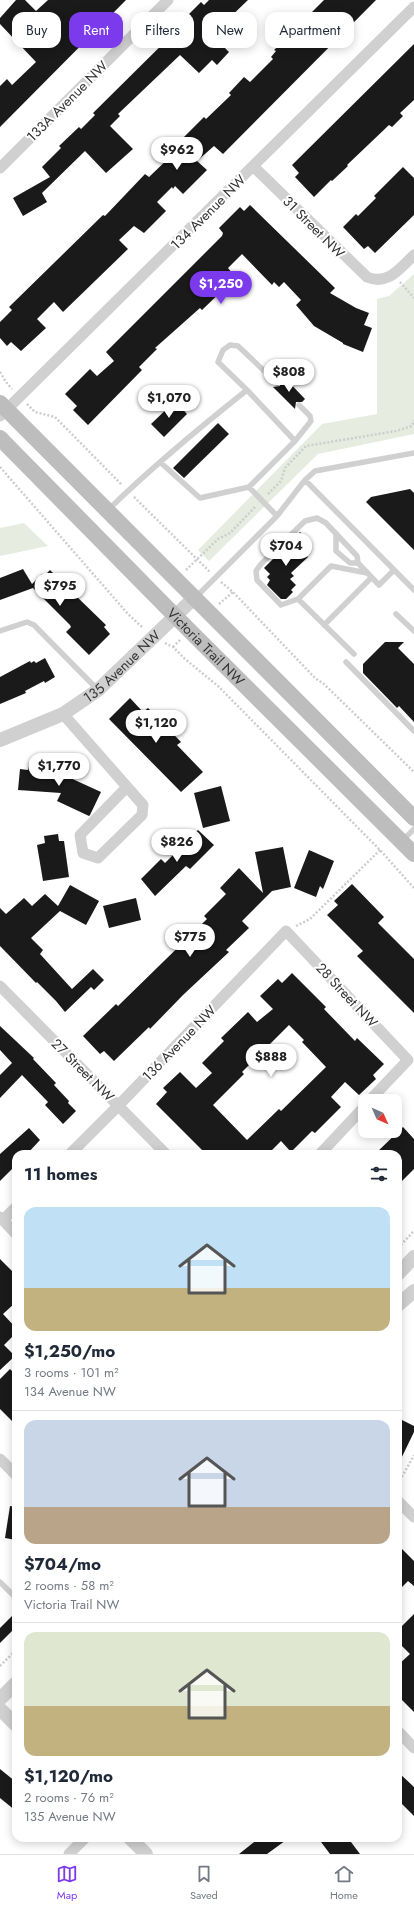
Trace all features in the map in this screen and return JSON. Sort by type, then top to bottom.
[{"type":"main road","name":"Victoria Trail NW","points":[[2,410],[107,511],[414,818]]},
{"type":"main road","name":"Victoria Trail NW","points":[[0,438],[414,854]]},
{"type":"street","name":"133A Avenue NW","points":[[0,168],[168,0]]},
{"type":"street","name":"134 Avenue NW","points":[[2,410],[20,397],[414,7]]},
{"type":"street","name":"31 Street NW","points":[[254,167],[362,274],[373,280],[393,276]]},
{"type":"street","points":[[393,276],[414,255]]},
{"type":"street","name":"135 Avenue NW","points":[[0,740],[63,714],[98,690],[194,598]]},
{"type":"street","points":[[63,714],[143,805],[142,815],[98,858],[83,853],[80,836],[127,787]]},
{"type":"street","name":"28 Street NW","points":[[286,931],[408,1060],[376,1094]]},
{"type":"street","name":"136 Avenue NW","points":[[74,1150],[286,931]]},
{"type":"street","name":"27 Street NW","points":[[0,986],[162,1150]]},
{"type":"street","points":[[324,1150],[358,1113]]},
{"type":"street","points":[[12,1210],[1,1219],[12,1230]]},
{"type":"street","points":[[402,1270],[414,1257]]},
{"type":"street","points":[[402,1302],[414,1291]]},
{"type":"street","points":[[0,1459],[12,1471]]},
{"type":"street","points":[[402,1505],[414,1517]]},
{"type":"street","points":[[0,1699],[12,1687]]},
{"type":"street","points":[[0,1709],[12,1721]]},
{"type":"street","points":[[402,1736],[414,1748]]},
{"type":"street","points":[[69,1854],[81,1842]]},
{"type":"street","points":[[134,1842],[146,1854]]},
{"type":"lane","points":[[277,383],[238,346],[230,345],[223,350],[218,362],[248,390],[295,441]]},
{"type":"lane","points":[[107,511],[128,490],[194,432],[248,390]]},
{"type":"lane","points":[[160,462],[200,498],[249,487],[295,441],[311,421],[310,416],[299,405]]},
{"type":"lane","points":[[194,598],[276,516],[305,480],[315,471],[414,452]]},
{"type":"lane","points":[[305,480],[414,590]]},
{"type":"lane","points":[[249,487],[276,516]]},
{"type":"lane","points":[[367,573],[331,566],[298,599],[281,605],[257,580],[256,571],[258,567],[305,521],[317,518],[326,523],[357,556],[358,563],[379,585],[394,570]]},
{"type":"lane","points":[[336,534],[336,551],[350,563],[358,563]]},
{"type":"lane","points":[[324,625],[371,578]]},
{"type":"lane","points":[[298,599],[354,654]]},
{"type":"lane","points":[[396,614],[414,631]]},
{"type":"lane","points":[[0,631],[27,622],[34,625],[98,690]]},
{"type":"lane","points":[[346,662],[414,731]]},
{"type":"lane","points":[[402,842],[414,829]]},
{"type":"lane","points":[[0,1582],[12,1594]]},
{"type":"path","points":[[393,276],[414,298]]},
{"type":"path","points":[[0,372],[6,382],[35,412],[55,417],[204,567],[233,592],[315,678],[324,684],[414,772]]},
{"type":"path","points":[[0,467],[128,614],[152,637],[173,647],[185,659],[218,686],[380,850],[414,888]]},
{"type":"path","points":[[286,931],[310,919],[380,850]]},
{"type":"path","points":[[402,1244],[414,1230]]},
{"type":"path","points":[[402,1477],[414,1455]]},
{"type":"path","points":[[0,1666],[12,1654]]},
{"type":"shaded area","points":[[414,274],[414,434],[318,454],[209,561],[198,550],[322,424],[377,414],[377,299],[389,296]]},
{"type":"shaded area","points":[[24,523],[48,546],[0,556],[0,528]]},
{"type":"building","points":[[16,0],[25,0],[36,11],[48,0],[126,0],[114,12],[69,12],[69,48],[78,48],[0,127],[0,86],[7,79],[12,85],[36,62],[23,48],[61,48],[61,12],[12,12],[12,37],[0,24],[0,18]]},
{"type":"building","points":[[209,0],[248,0],[236,12],[202,12],[202,48],[225,48],[229,52],[217,65],[212,60],[199,73],[180,55],[118,114],[120,116],[110,126],[133,149],[106,173],[85,151],[42,193],[47,202],[23,216],[13,198],[50,177],[42,167],[61,148],[59,146],[79,127],[81,129],[95,115],[93,113],[159,48],[194,48],[194,12],[191,12],[201,2],[204,5]]},
{"type":"building","points":[[324,0],[376,0],[354,22],[354,12],[312,12]]},
{"type":"building","points":[[414,44],[414,100],[400,113],[403,116],[392,127],[389,125],[314,197],[295,177],[299,173],[292,165]]},
{"type":"building","points":[[276,48],[328,48],[223,154],[214,146],[197,161],[207,170],[183,194],[175,186],[173,189],[172,187],[157,202],[166,211],[144,233],[134,226],[119,240],[128,249],[63,312],[54,302],[37,319],[46,328],[21,351],[11,342],[7,346],[0,338],[0,322],[12,310],[9,307],[103,215],[105,216],[145,174],[149,177],[172,155],[170,153],[178,145],[177,144],[204,117],[206,119],[231,95],[229,93],[244,77],[250,82],[273,59],[271,57],[276,51],[274,50]]},
{"type":"building","points":[[403,167],[414,178],[414,215],[375,253],[368,246],[364,249],[343,227],[356,214],[358,216],[376,198],[374,196]]},
{"type":"building","points":[[250,205],[335,288],[330,293],[356,308],[369,313],[364,325],[372,328],[363,352],[343,344],[314,326],[296,305],[301,300],[284,282],[279,287],[274,282],[272,285],[242,254],[228,268],[232,273],[224,281],[228,285],[202,310],[200,308],[155,348],[157,349],[139,367],[142,370],[88,425],[73,410],[77,406],[65,394],[90,369],[97,376],[114,361],[106,352],[222,236],[223,233],[219,228],[240,207],[244,211]]},
{"type":"building","points":[[284,377],[305,399],[302,402],[296,402],[295,409],[273,387],[280,386],[280,380]]},
{"type":"building","points":[[175,401],[187,414],[164,437],[151,424]]},
{"type":"building","points":[[218,423],[229,434],[184,478],[173,468]]},
{"type":"building","points":[[410,489],[414,493],[414,550],[366,502],[371,497]]},
{"type":"building","points":[[300,532],[309,541],[302,551],[308,557],[291,573],[294,576],[290,579],[296,585],[291,590],[293,592],[286,599],[281,599],[267,585],[270,580],[267,577],[270,574],[264,568]]},
{"type":"building","points":[[23,569],[32,584],[42,574],[44,576],[50,570],[72,596],[74,594],[106,625],[104,627],[110,634],[89,655],[66,632],[71,627],[70,625],[33,588],[0,600],[0,578]]},
{"type":"building","points":[[385,642],[404,642],[398,648],[414,664],[414,722],[399,706],[397,708],[363,673],[363,664]]},
{"type":"building","points":[[45,658],[55,677],[45,683],[44,681],[25,691],[26,693],[0,704],[0,677],[30,661],[31,663],[34,661],[36,663]]},
{"type":"building","points":[[130,698],[143,712],[148,708],[181,742],[177,745],[203,772],[181,792],[109,719]]},
{"type":"building","points":[[29,762],[46,763],[46,770],[55,771],[101,792],[90,815],[89,816],[57,801],[61,793],[18,790],[20,769],[28,770]]},
{"type":"building","points":[[221,786],[230,821],[203,828],[194,793]]},
{"type":"building","points":[[198,830],[214,845],[190,869],[186,866],[155,896],[141,879],[161,859],[165,863]]},
{"type":"building","points":[[58,834],[59,841],[64,841],[69,877],[43,881],[37,845],[45,843],[44,836]]},
{"type":"building","points":[[283,847],[291,887],[272,891],[242,921],[249,928],[226,950],[229,952],[183,995],[150,1029],[149,1027],[114,1061],[104,1051],[100,1054],[83,1036],[116,1004],[118,1006],[207,919],[204,916],[226,894],[220,888],[239,868],[263,893],[255,852]]},
{"type":"building","points":[[309,850],[334,861],[323,889],[320,886],[316,897],[294,888]]},
{"type":"building","points":[[352,884],[384,917],[378,923],[414,959],[414,1013],[357,956],[363,951],[327,915],[338,905],[334,901]]},
{"type":"building","points":[[70,885],[99,901],[86,925],[60,911],[31,938],[43,950],[40,954],[72,989],[93,969],[104,980],[94,990],[91,987],[65,1012],[56,1001],[0,946],[0,908],[6,914],[24,898],[32,906],[45,894],[58,906]]},
{"type":"building","points":[[136,898],[141,920],[109,928],[103,906]]},
{"type":"building","points":[[292,973],[326,1007],[324,1009],[355,1041],[357,1038],[384,1064],[373,1075],[376,1079],[360,1094],[358,1094],[345,1082],[331,1097],[341,1107],[315,1133],[312,1131],[293,1150],[289,1150],[281,1141],[272,1150],[202,1150],[156,1104],[167,1092],[163,1088],[180,1072],[196,1088],[212,1073],[202,1063],[224,1041],[221,1038],[248,1012],[257,1022],[273,1009],[260,996],[278,979],[282,983]],"holes":[[[289,1025],[304,1040],[302,1042],[326,1067],[281,1111],[279,1109],[247,1140],[213,1105],[244,1074],[242,1072]]]},
{"type":"building","points":[[0,1026],[34,1058],[33,1059],[56,1083],[54,1085],[76,1111],[63,1124],[45,1105],[48,1102],[22,1075],[0,1098],[0,1075],[12,1063],[0,1050]]},
{"type":"building","points":[[403,1127],[414,1139],[414,1169],[402,1181],[402,1150],[379,1150],[392,1138],[402,1138]]},
{"type":"building","points":[[29,1128],[40,1140],[31,1150],[12,1150],[12,1169],[0,1181],[0,1154]]},
{"type":"building","points":[[0,1259],[12,1271],[12,1306],[3,1314],[12,1324],[12,1337],[4,1345],[12,1353],[12,1359],[0,1370]]},
{"type":"building","points":[[10,1369],[12,1371],[12,1421],[0,1409],[0,1379]]},
{"type":"building","points":[[402,1420],[414,1426],[414,1432],[402,1457]]},
{"type":"building","points":[[10,1506],[12,1506],[12,1539],[5,1538]]},
{"type":"building","points":[[402,1549],[414,1561],[414,1586],[408,1581],[402,1587]]},
{"type":"building","points":[[414,1614],[414,1712],[402,1700],[402,1661],[410,1654],[402,1646],[402,1626]]},
{"type":"building","points":[[12,1616],[12,1631],[0,1643],[0,1628]]},
{"type":"building","points":[[0,1769],[12,1779],[12,1808],[0,1798]]},
{"type":"building","points":[[402,1776],[414,1787],[414,1816],[402,1804]]},
{"type":"building","points":[[254,1842],[284,1842],[267,1854],[239,1854]]},
{"type":"building","points":[[321,1842],[351,1842],[360,1854],[330,1854]]}]
